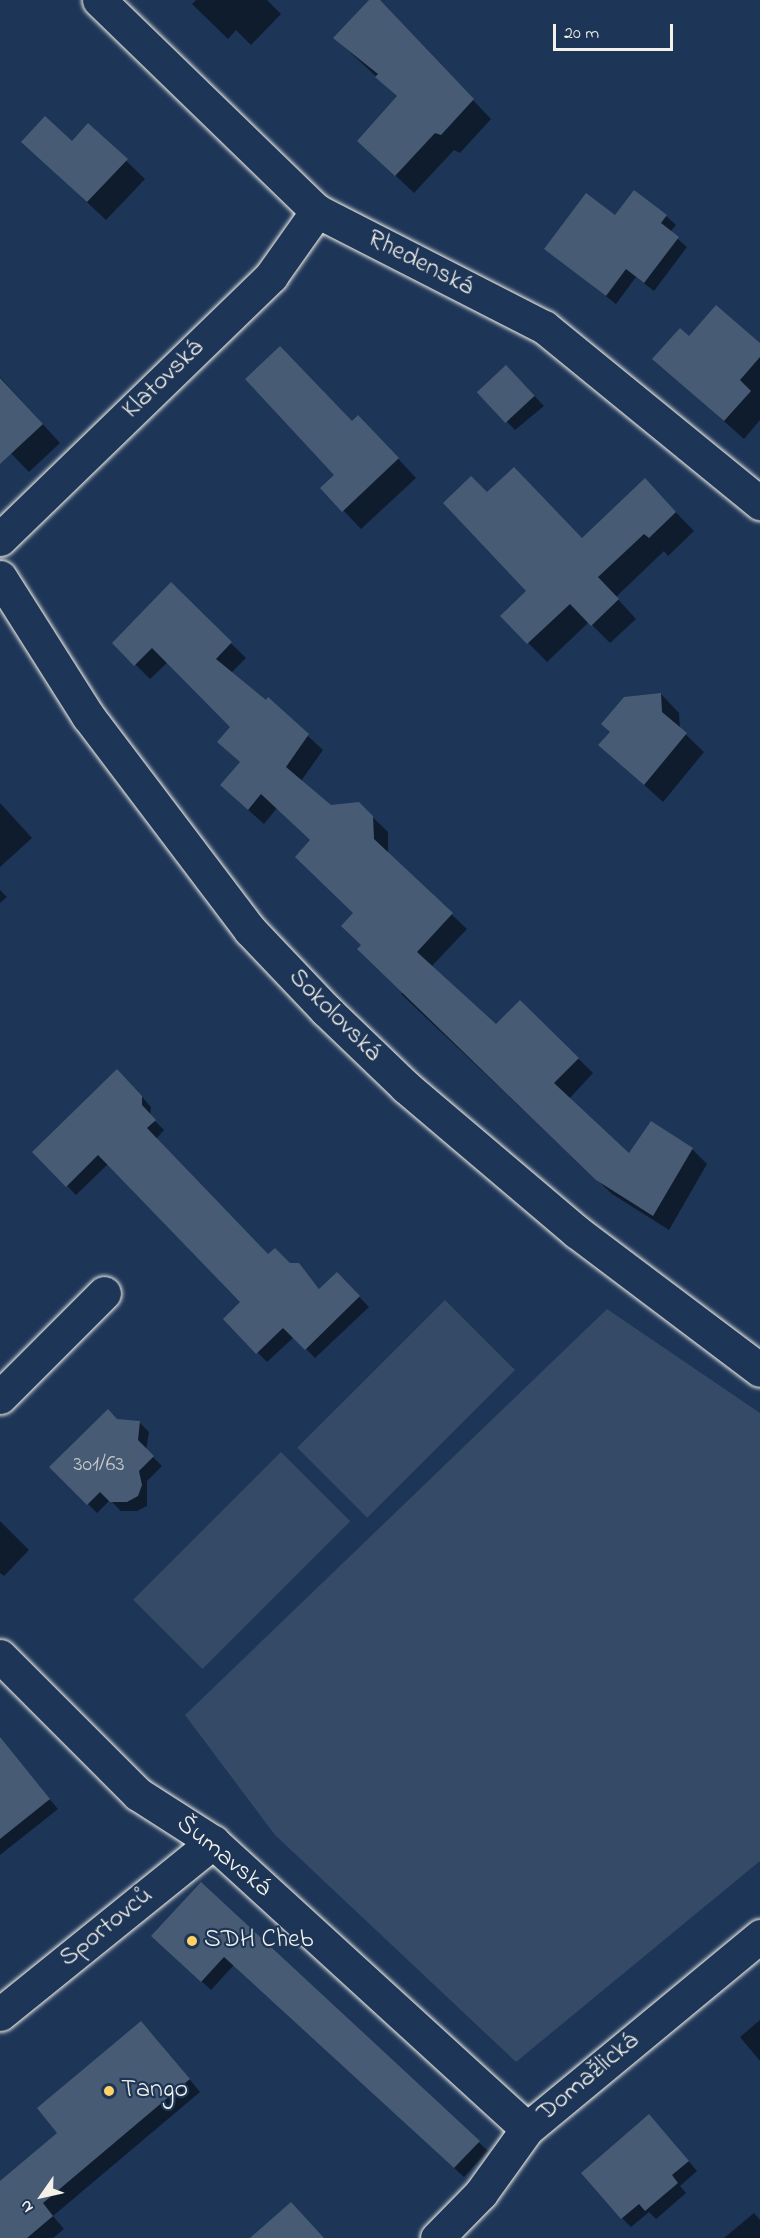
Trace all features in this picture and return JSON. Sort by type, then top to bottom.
[{"type":"street","name":"Rhedenská","points":[[99,0],[317,211],[544,327],[760,503]]},
{"type":"street","name":"Klatovská","points":[[0,539],[272,276],[317,211]]},
{"type":"street","name":"Sokolovská","points":[[0,577],[95,725],[250,930],[326,1010],[406,1087],[577,1232],[760,1370]]},
{"type":"street","points":[[0,1397],[104,1293]]},
{"type":"street","name":"Šumavská","points":[[0,1656],[138,1794],[213,1842],[527,2129]]},
{"type":"street","name":"Sportovců","points":[[0,2014],[213,1842]]},
{"type":"street","name":"Domažlická","points":[[437,2238],[481,2193],[527,2129],[760,1936]]},
{"type":"shaded area","points":[[445,1300],[515,1370],[367,1518],[297,1448]]},
{"type":"shaded area","points":[[607,1309],[760,1413],[760,1861],[516,2062],[275,1835],[185,1715]]},
{"type":"shaded area","points":[[281,1452],[350,1521],[203,1669],[133,1600]]},
{"type":"building","points":[[369,0],[380,0],[474,99],[441,135],[435,133],[395,176],[357,141],[397,96],[375,77],[378,74],[333,38]]},
{"type":"building","points":[[45,116],[72,141],[88,123],[128,159],[87,202],[21,142]]},
{"type":"building","points":[[634,190],[667,215],[661,223],[679,237],[644,283],[626,269],[606,296],[544,249],[586,193],[615,215]]},
{"type":"building","points":[[716,305],[760,343],[760,357],[740,380],[751,391],[724,421],[652,359],[680,328],[689,336]]},
{"type":"building","points":[[280,346],[352,421],[358,415],[399,458],[342,512],[320,488],[334,475],[245,379]]},
{"type":"building","points":[[506,365],[535,396],[505,423],[477,392]]},
{"type":"building","points":[[0,378],[43,424],[0,464]]},
{"type":"building","points":[[514,467],[582,538],[645,478],[676,512],[649,538],[644,534],[598,577],[619,599],[591,626],[570,604],[527,644],[500,616],[526,591],[443,503],[471,476],[487,492]]},
{"type":"building","points":[[171,582],[232,642],[216,659],[266,700],[268,697],[309,734],[286,767],[331,805],[359,802],[373,816],[374,839],[453,913],[417,952],[496,1024],[520,1000],[579,1058],[554,1083],[629,1153],[651,1121],[693,1148],[653,1216],[596,1180],[357,949],[361,945],[341,926],[353,913],[295,857],[310,840],[261,794],[248,810],[220,785],[240,762],[217,742],[230,727],[152,648],[134,666],[112,643]]},
{"type":"building","points":[[661,693],[662,712],[687,733],[644,785],[598,745],[610,732],[601,724],[624,697]]},
{"type":"building","points":[[117,1069],[142,1096],[142,1105],[156,1120],[147,1128],[268,1254],[275,1248],[290,1263],[299,1263],[319,1289],[337,1272],[360,1296],[305,1350],[283,1328],[256,1354],[223,1319],[240,1302],[98,1155],[66,1187],[32,1152]]},
{"type":"building","points":[[108,1409],[117,1419],[140,1421],[138,1440],[154,1456],[139,1471],[142,1485],[138,1496],[127,1502],[110,1502],[100,1492],[87,1505],[49,1467]]},
{"type":"building","points":[[0,1737],[50,1799],[0,1839]]},
{"type":"building","points":[[201,1882],[480,2141],[454,2168],[224,1957],[201,1982],[151,1936]]},
{"type":"building","points":[[141,2021],[190,2079],[43,2203],[53,2216],[27,2238],[0,2238],[0,2181],[57,2133],[37,2108]]},
{"type":"building","points":[[649,2114],[689,2161],[672,2175],[678,2183],[645,2211],[639,2204],[621,2219],[581,2173]]},
{"type":"building","points":[[291,2202],[324,2238],[250,2238]]},
{"type":"place","name":"SDH Cheb","points":[[192,1941]]},
{"type":"place","name":"Tango","points":[[109,2091]]}]
